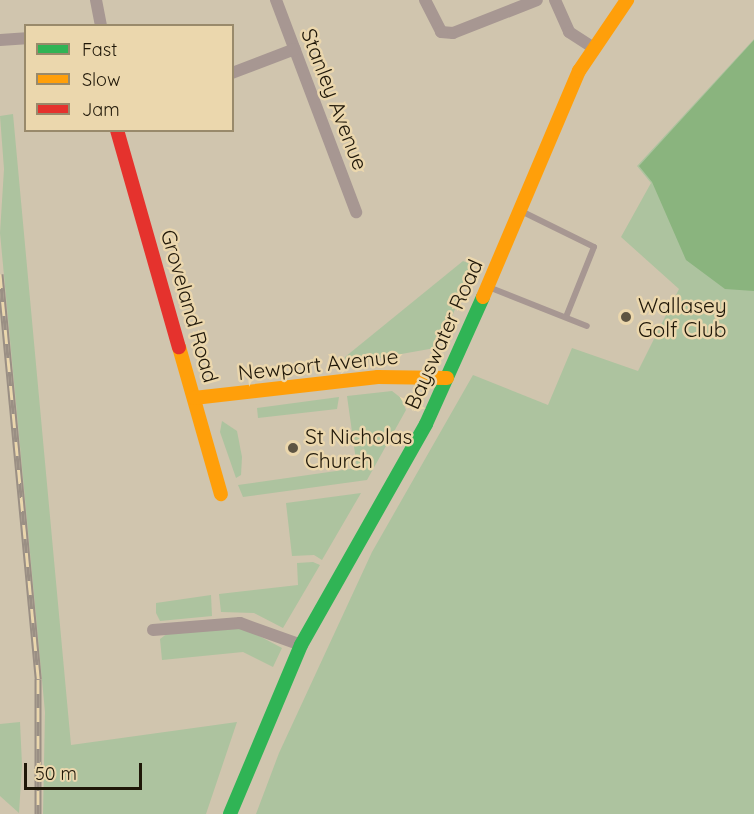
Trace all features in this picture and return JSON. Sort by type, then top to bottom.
[{"type":"main road","name":"Bayswater Road","points":[[230,814],[301,645],[426,423],[522,211],[579,71],[627,0]]},
{"type":"main road","name":"Groveland Road","points":[[118,132],[221,494]]},
{"type":"main road","name":"Newport Avenue","points":[[194,398],[378,377],[447,378]]},
{"type":"street","points":[[96,0],[101,24]]},
{"type":"street","name":"Stanley Avenue","points":[[276,0],[356,212]]},
{"type":"street","points":[[425,0],[441,32],[453,33],[537,0]]},
{"type":"street","points":[[555,0],[569,32],[594,48]]},
{"type":"street","points":[[3,39],[24,38]]},
{"type":"street","points":[[234,72],[295,49]]},
{"type":"street","points":[[153,630],[240,623],[301,645]]},
{"type":"lane","points":[[522,211],[594,247],[566,317]]},
{"type":"lane","points":[[487,287],[586,326]]},
{"type":"green space","name":"Wallasey Golf Club","points":[[754,39],[754,814],[256,814],[279,753],[372,552],[473,375],[548,405],[572,348],[638,371],[679,289],[621,237],[651,183],[637,166]]},
{"type":"green space","points":[[754,40],[754,291],[725,289],[686,260],[652,182],[639,166]]},
{"type":"green space","points":[[13,114],[71,745],[237,722],[206,814],[43,814],[45,712],[0,233],[4,169],[0,116]]},
{"type":"green space","points":[[463,261],[473,265],[442,341],[435,348],[345,364],[345,357]]},
{"type":"green space","points":[[392,391],[401,398],[406,410],[367,480],[243,497],[238,485],[357,468],[347,396]]},
{"type":"green space","points":[[339,397],[337,409],[258,418],[257,408]]},
{"type":"green space","points":[[222,421],[237,431],[242,457],[241,475],[236,478],[220,432]]},
{"type":"green space","points":[[361,493],[322,560],[314,555],[292,556],[286,503]]},
{"type":"green space","points":[[313,562],[320,565],[283,628],[254,613],[221,612],[219,594],[298,585],[297,563]]},
{"type":"green space","points":[[211,595],[212,616],[160,621],[156,613],[156,603]]},
{"type":"green space","points":[[238,625],[282,648],[273,667],[243,652],[162,660],[160,639],[168,633]]},
{"type":"green space","points":[[20,722],[22,765],[19,813],[0,796],[0,724]]},
{"type":"railway","points":[[0,274],[38,679],[38,814]]},
{"type":"traffic: fast","points":[[230,814],[301,645],[426,424],[483,297]]},
{"type":"traffic: slow","points":[[483,297],[579,71],[627,0]]},
{"type":"traffic: slow","points":[[179,347],[221,494]]},
{"type":"traffic: slow","points":[[194,398],[378,377],[447,378]]},
{"type":"traffic: jam","points":[[118,132],[179,347]]},
{"type":"place","name":"Wallasey Golf Club","points":[[626,317]]},
{"type":"place","name":"St Nicholas Church","points":[[293,448]]}]
